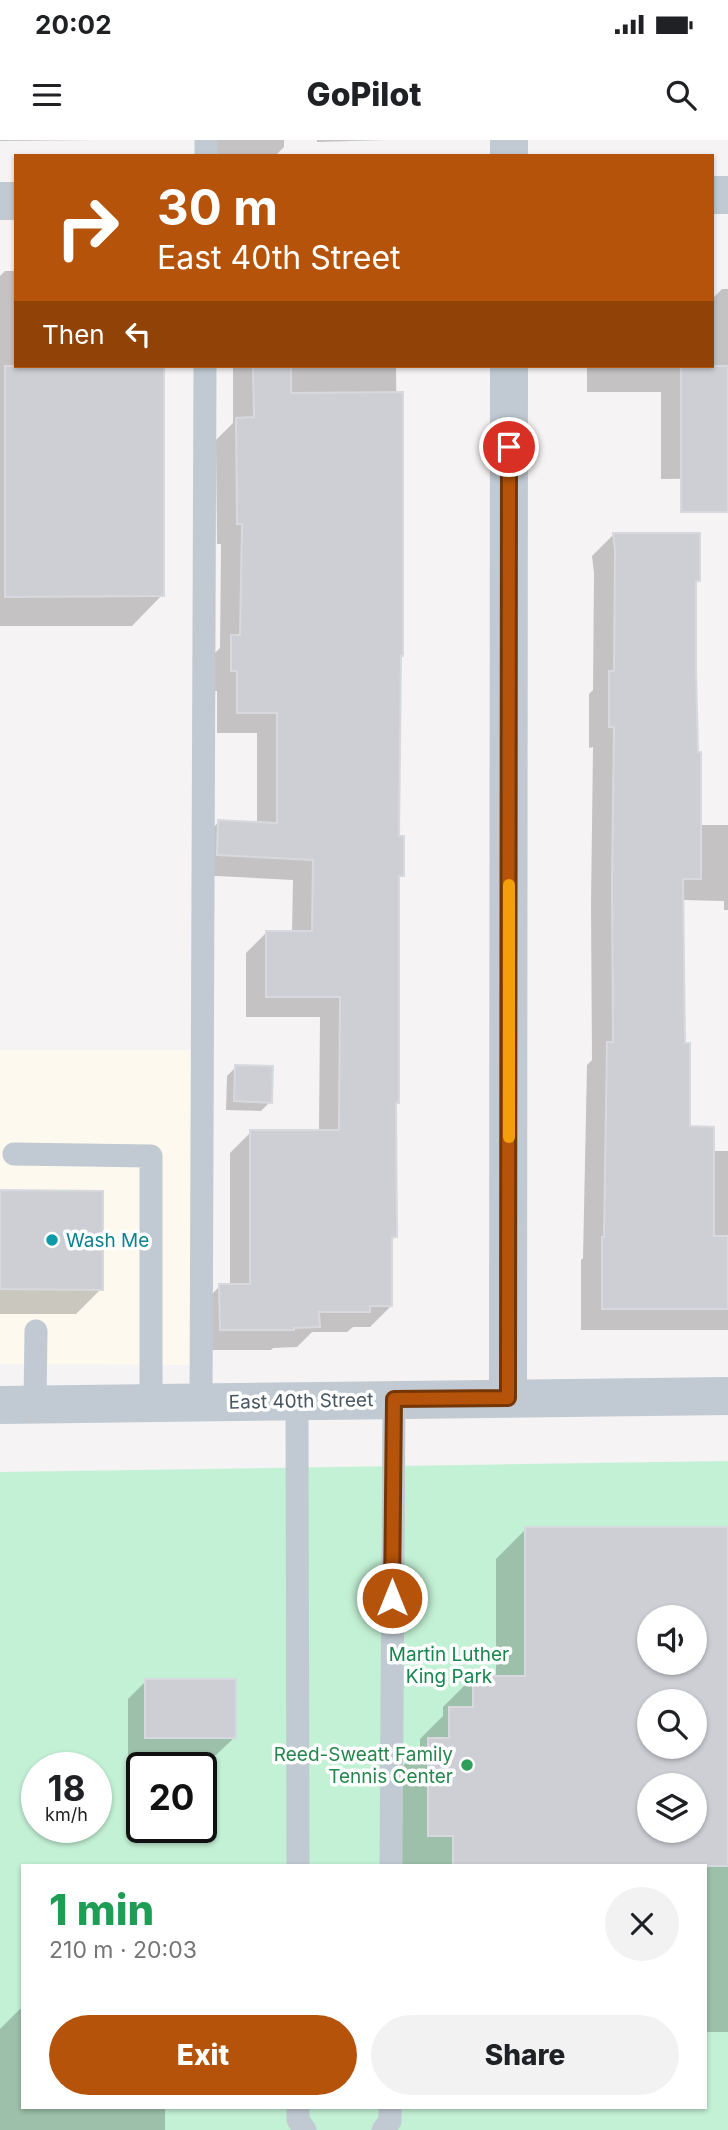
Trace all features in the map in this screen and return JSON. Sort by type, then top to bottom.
[{"type":"street","points":[[508,1398],[509,368]]},
{"type":"street","name":"East 40th Street","points":[[17,1404],[728,1396]]},
{"type":"lane","points":[[201,1403],[205,368]]},
{"type":"lane","points":[[14,1154],[150,1156],[151,1403]]},
{"type":"lane","points":[[17,1404],[36,1331]]},
{"type":"lane","points":[[391,1864],[394,1399]]},
{"type":"lane","points":[[297,1402],[298,1864]]},
{"type":"lane","points":[[298,2109],[298,2120],[304,2130]]},
{"type":"lane","points":[[383,2130],[390,2121],[390,2109]]},
{"type":"shaded area","points":[[0,1050],[203,1050],[203,1365],[0,1364]]},
{"type":"green space","name":"Martin Luther King Park","points":[[728,1461],[728,2130],[0,2130],[0,1472]]},
{"type":"building","points":[[5,366],[164,368],[164,596],[5,597]]},
{"type":"building","points":[[728,366],[728,512],[681,512],[681,368]]},
{"type":"building","points":[[253,368],[291,368],[291,393],[403,392],[403,656],[399,836],[404,836],[404,876],[399,876],[397,1237],[392,1237],[392,1306],[370,1306],[370,1312],[319,1312],[320,1327],[294,1330],[220,1330],[219,1284],[250,1284],[250,1130],[339,1130],[340,997],[266,997],[266,931],[312,931],[313,860],[217,855],[218,820],[277,823],[277,713],[237,713],[237,671],[231,671],[231,635],[240,635],[242,524],[237,524],[236,418],[254,417]]},
{"type":"building","points":[[613,533],[700,533],[700,581],[696,581],[696,671],[698,752],[701,752],[701,879],[683,879],[685,1043],[690,1043],[690,1126],[714,1127],[714,1236],[728,1236],[728,1309],[602,1309],[607,1042],[613,1042],[614,727],[609,727],[609,671],[614,671]]},
{"type":"building","points":[[235,1065],[273,1066],[272,1103],[234,1101]]},
{"type":"building","name":"Wash Me","points":[[0,1190],[103,1191],[103,1290],[0,1289]]},
{"type":"building","name":"Reed-Sweatt Family Tennis Center","points":[[525,1527],[728,1527],[728,1866],[453,1864],[453,1836],[428,1836],[428,1738],[449,1738],[449,1707],[473,1707],[473,1676],[525,1676]]},
{"type":"building","points":[[145,1679],[236,1679],[236,1738],[145,1738]]},
{"type":"slow traffic","points":[[509,885],[509,1137]]},
{"type":"place","name":"Wash Me","points":[[52,1240]]},
{"type":"place","name":"Reed-Sweatt Family Tennis Center","points":[[467,1765]]},
{"type":"route","points":[[392,1598],[394,1399],[508,1398],[509,447]]}]
